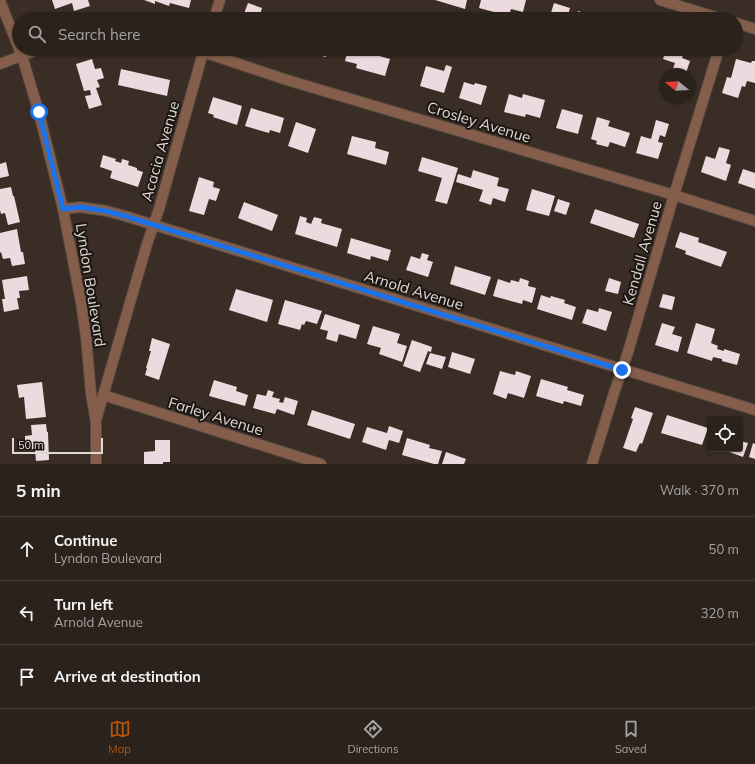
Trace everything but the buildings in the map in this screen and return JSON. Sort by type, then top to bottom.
[{"type":"street","points":[[216,12],[220,0]]},
{"type":"street","points":[[660,0],[699,12]]},
{"type":"street","name":"Lyndon Boulevard","points":[[0,1],[12,31]]},
{"type":"street","points":[[743,25],[755,29]]},
{"type":"street","points":[[0,64],[22,56]]},
{"type":"street","name":"Lyndon Boulevard","points":[[22,56],[39,112],[63,209],[81,302],[86,336],[91,393],[96,423],[96,464]]},
{"type":"street","name":"Acacia Avenue","points":[[96,423],[147,244],[154,225],[199,56]]},
{"type":"street","name":"Crosley Avenue","points":[[217,56],[287,80],[674,195],[755,221]]},
{"type":"street","name":"Kendall Avenue","points":[[592,464],[622,370],[716,56]]},
{"type":"street","name":"Arnold Avenue","points":[[63,209],[80,207],[106,211],[755,410]]},
{"type":"street","name":"Farley Avenue","points":[[103,395],[321,464]]},
{"type":"route","points":[[39,112],[63,209],[80,207],[125,216],[622,370]]}]
